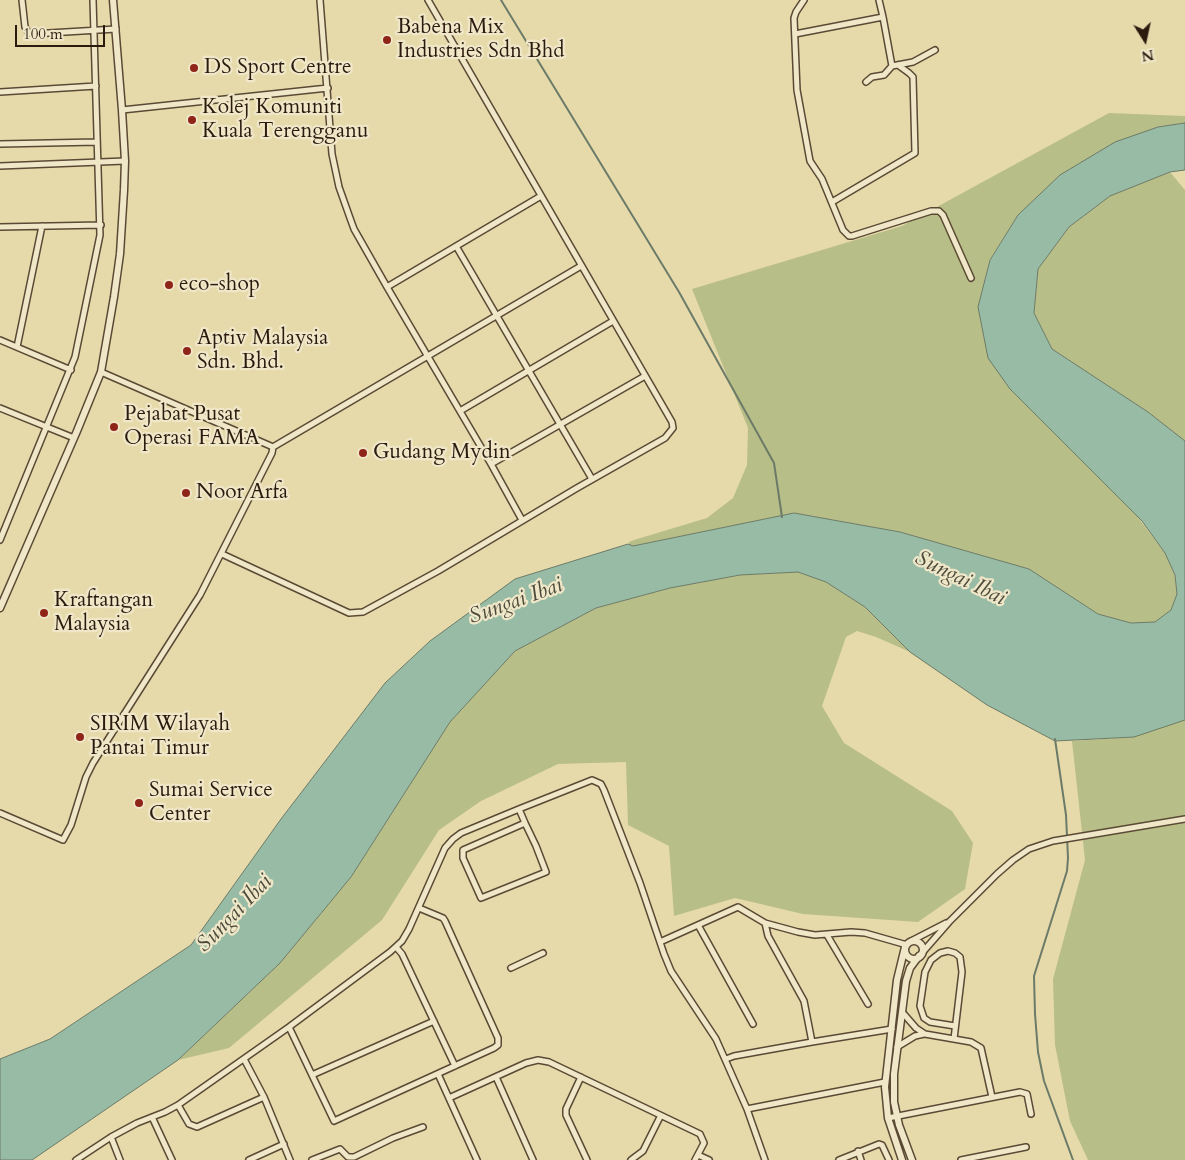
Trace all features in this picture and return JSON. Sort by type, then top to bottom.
[{"type":"street","points":[[22,0],[25,27],[32,34],[116,29]]},
{"type":"street","points":[[0,540],[71,370],[100,235],[93,0]]},
{"type":"street","points":[[0,608],[101,372],[120,254],[125,161],[113,0]]},
{"type":"street","points":[[320,0],[332,145],[339,187],[350,218],[387,287],[522,520]]},
{"type":"street","points":[[222,554],[349,613],[356,614],[438,571],[522,520],[665,438],[673,428],[672,422],[428,0]]},
{"type":"street","points":[[804,0],[794,18],[796,83],[812,166],[822,179],[844,230],[849,236],[852,236],[931,211],[939,211],[971,278]]},
{"type":"street","points":[[879,0],[895,66]]},
{"type":"street","points":[[795,34],[883,17]]},
{"type":"street","points":[[866,82],[872,77],[884,75],[895,66],[913,62],[935,50]]},
{"type":"street","points":[[832,202],[915,153],[913,77],[910,72],[895,66]]},
{"type":"street","points":[[0,92],[96,86]]},
{"type":"street","points":[[122,110],[328,88]]},
{"type":"street","points":[[0,144],[97,142]]},
{"type":"street","points":[[0,166],[125,161]]},
{"type":"street","points":[[387,287],[540,196]]},
{"type":"street","points":[[0,227],[101,224]]},
{"type":"street","points":[[17,347],[42,226]]},
{"type":"street","points":[[456,246],[592,479]]},
{"type":"street","points":[[272,448],[582,266]]},
{"type":"street","points":[[460,411],[613,321]]},
{"type":"street","points":[[0,340],[71,370]]},
{"type":"street","points":[[101,372],[272,448]]},
{"type":"street","points":[[491,464],[645,376]]},
{"type":"street","points":[[0,408],[74,438]]},
{"type":"street","points":[[0,813],[63,840],[71,825],[86,777],[93,763],[200,595],[272,453],[272,448]]},
{"type":"street","points":[[76,1160],[111,1137],[178,1105],[289,1027],[396,947],[409,929],[447,846],[461,834],[592,780],[601,784],[671,971],[714,1035],[747,1109],[765,1160]]},
{"type":"street","points":[[519,809],[525,823],[546,872],[481,898],[463,858],[463,850],[525,823]]},
{"type":"street","points":[[912,1160],[897,1116],[893,1088],[908,975],[914,962],[949,922],[1013,860],[1029,849],[1053,841],[1185,819]]},
{"type":"street","points":[[660,942],[738,907],[765,923],[798,932],[827,934],[866,933],[908,944],[920,943],[922,948],[920,955],[914,958],[909,957],[906,952],[908,944]]},
{"type":"street","points":[[289,1027],[334,1121],[498,1045],[498,1038],[445,921],[443,918],[419,908]]},
{"type":"street","points":[[902,1160],[888,1118],[885,1082],[897,980],[908,944],[949,922]]},
{"type":"street","points":[[765,923],[768,936],[804,1001],[812,1042]]},
{"type":"street","points":[[698,925],[753,1024]]},
{"type":"street","points":[[827,934],[868,1004]]},
{"type":"street","points":[[396,947],[402,954],[455,1066]]},
{"type":"street","points":[[954,1039],[962,964],[960,957],[948,951],[940,953],[931,960],[925,972],[920,1006],[924,1018],[930,1022],[955,1026]]},
{"type":"street","points":[[510,968],[543,953]]},
{"type":"street","points":[[902,1012],[916,1028],[925,1034]]},
{"type":"street","points":[[312,1075],[434,1021]]},
{"type":"street","points":[[726,1060],[734,1056],[892,1029]]},
{"type":"street","points":[[897,1047],[915,1036],[925,1034],[971,1042],[981,1048],[992,1097]]},
{"type":"street","points":[[244,1059],[264,1097],[290,1160]]},
{"type":"street","points":[[449,1098],[538,1060],[549,1062],[660,1117],[700,1134],[704,1143],[696,1158],[709,1160]]},
{"type":"street","points":[[438,1074],[477,1160]]},
{"type":"street","points":[[496,1077],[533,1160]]},
{"type":"street","points":[[580,1077],[566,1109],[566,1115],[587,1160]]},
{"type":"street","points":[[747,1109],[885,1082]]},
{"type":"street","points":[[888,1118],[1024,1092],[1031,1114]]},
{"type":"street","points":[[178,1105],[189,1124],[197,1127],[264,1097]]},
{"type":"street","points":[[152,1117],[172,1160]]},
{"type":"street","points":[[631,1160],[643,1150],[660,1117]]},
{"type":"street","points":[[312,1160],[340,1149],[348,1157],[354,1157],[393,1138],[423,1127]]},
{"type":"street","points":[[111,1137],[120,1160]]},
{"type":"street","points":[[249,1160],[284,1144]]},
{"type":"street","points":[[839,1160],[879,1144],[882,1145],[889,1160]]},
{"type":"street","points":[[965,1160],[1026,1148]]},
{"type":"street","points":[[858,1152],[861,1160]]},
{"type":"shaded area","points":[[1109,113],[1185,116],[1185,123],[1158,127],[1018,215],[990,259],[978,307],[1165,553],[1175,576],[1177,595],[1171,610],[1155,622],[1131,623],[1098,614],[1029,569],[900,532],[794,513],[633,546],[629,545],[629,542],[634,540],[707,518],[733,498],[747,465],[748,428],[692,289],[902,226]]},
{"type":"shaded area","points":[[1170,172],[1185,190],[1185,441],[1148,412],[1052,349],[1034,313],[1038,269],[1069,227],[1110,196]]},
{"type":"shaded area","points":[[798,572],[826,582],[865,607],[910,652],[857,631],[846,637],[822,706],[844,743],[952,811],[973,843],[965,889],[918,922],[803,914],[735,898],[674,916],[669,846],[628,825],[626,762],[558,764],[481,801],[439,830],[382,920],[229,1048],[178,1060],[280,963],[351,877],[450,722],[515,651],[596,608],[670,588],[740,575]]},
{"type":"shaded area","points":[[1185,720],[1185,1160],[1088,1160],[1070,1121],[1055,1045],[1053,979],[1085,860],[1072,741],[1134,737]]},
{"type":"water","name":"Sungai Ibai","points":[[1185,123],[1185,170],[1170,172],[1110,196],[1069,227],[1038,269],[1034,313],[1052,349],[1148,412],[1185,441],[1185,720],[1134,737],[1055,741],[987,705],[910,652],[865,607],[826,582],[798,572],[740,575],[670,588],[596,608],[515,651],[450,722],[351,877],[280,963],[178,1060],[32,1160],[0,1160],[0,1059],[50,1039],[191,945],[281,819],[385,683],[430,641],[515,579],[628,544],[633,546],[794,513],[900,532],[1029,569],[1098,614],[1131,623],[1155,622],[1171,610],[1177,594],[1175,575],[1165,553],[1142,521],[1010,389],[988,358],[978,307],[990,260],[1018,215],[1060,175],[1115,142],[1158,127]]},
{"type":"waterway","points":[[501,0],[679,292],[774,463],[782,517]]},
{"type":"waterway","points":[[1055,739],[1066,815],[1068,858],[1067,871],[1034,976],[1035,1014],[1038,1052],[1044,1081],[1073,1160]]},
{"type":"place","name":"Babena Mix Industries Sdn Bhd","points":[[387,40]]},
{"type":"place","name":"DS Sport Centre","points":[[194,68]]},
{"type":"place","name":"Kolej Komuniti Kuala Terengganu","points":[[192,120]]},
{"type":"place","name":"eco-shop","points":[[169,285]]},
{"type":"place","name":"Aptiv Malaysia Sdn. Bhd.","points":[[187,351]]},
{"type":"place","name":"Pejabat Pusat Operasi FAMA","points":[[114,427]]},
{"type":"place","name":"Gudang Mydin","points":[[363,453]]},
{"type":"place","name":"Noor Arfa","points":[[186,493]]},
{"type":"place","name":"Kraftangan Malaysia","points":[[44,613]]},
{"type":"place","name":"SIRIM Wilayah Pantai Timur","points":[[80,737]]},
{"type":"place","name":"Sumai Service Center","points":[[139,803]]}]
